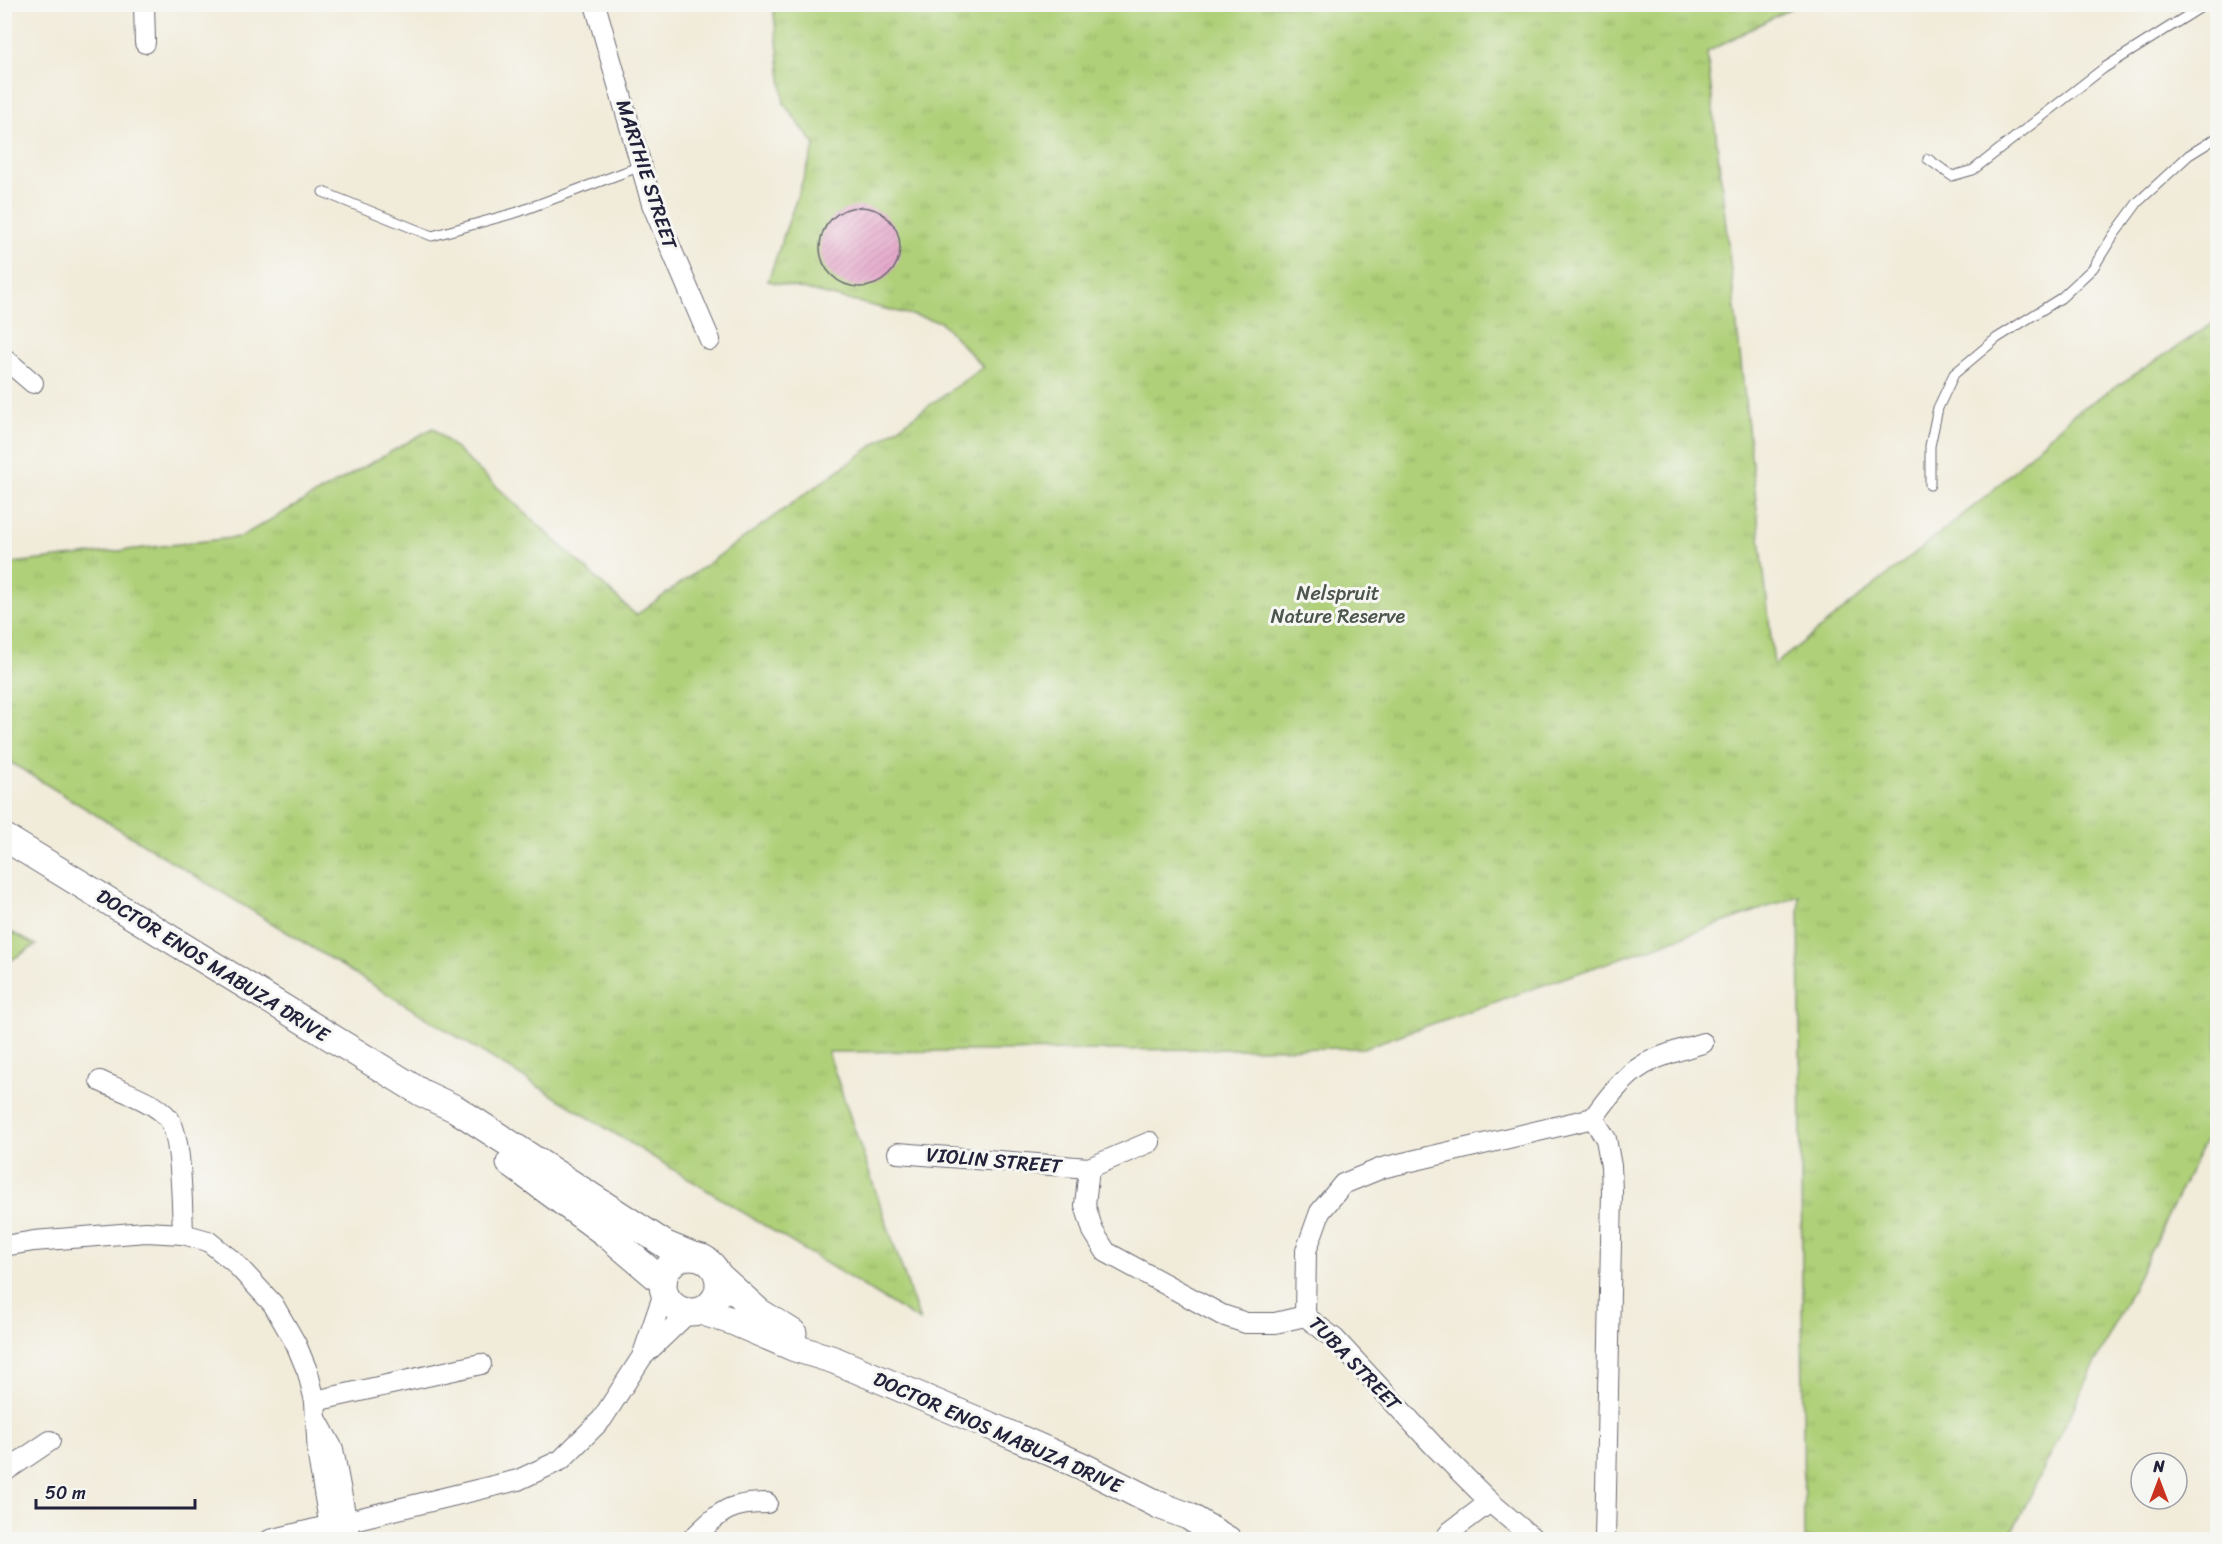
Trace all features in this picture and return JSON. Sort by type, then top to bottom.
[{"type":"main road","name":"DOCTOR ENOS MABUZA DRIVE","points":[[4,837],[422,1093],[456,1109],[666,1245],[693,1256]]},
{"type":"main road","name":"DOCTOR ENOS MABUZA DRIVE","points":[[422,1093],[450,1118],[605,1233],[663,1287]]},
{"type":"main road","points":[[693,1256],[704,1259],[713,1266],[718,1275],[719,1286],[716,1297],[709,1306],[694,1312],[678,1309],[669,1302],[663,1287],[666,1271],[673,1262],[682,1257],[693,1256]]},
{"type":"main road","name":"DOCTOR ENOS MABUZA DRIVE","points":[[718,1275],[759,1312],[834,1360]]},
{"type":"main road","name":"DOCTOR ENOS MABUZA DRIVE","points":[[694,1312],[732,1321],[795,1348],[834,1360],[1082,1466],[1161,1506],[1188,1516],[1228,1539]]},
{"type":"main road","name":"DOCTOR ENOS MABUZA DRIVE","points":[[1161,1506],[1178,1526],[1194,1539]]},
{"type":"street","points":[[144,4],[145,43]]},
{"type":"street","name":"MARTHIE STREET","points":[[595,4],[652,204],[710,340]]},
{"type":"street","points":[[4,358],[33,384]]},
{"type":"street","points":[[1605,1539],[1612,1192],[1611,1166],[1606,1139],[1593,1118],[1629,1074],[1652,1060],[1703,1043]]},
{"type":"street","points":[[99,1081],[154,1106],[169,1119],[177,1140],[183,1234]]},
{"type":"street","name":"TUBA STREET","points":[[1535,1539],[1490,1502],[1434,1446],[1335,1339],[1305,1316],[1306,1251],[1320,1212],[1343,1184],[1382,1167],[1593,1118]]},
{"type":"street","name":"VIOLIN STREET","points":[[898,1153],[1089,1168],[1150,1142]]},
{"type":"street","name":"VIOLIN STREET","points":[[1089,1168],[1085,1205],[1093,1231],[1106,1252],[1222,1315],[1246,1323],[1275,1323],[1305,1316]]},
{"type":"street","points":[[4,1246],[34,1240],[124,1234],[183,1234],[208,1241],[234,1262],[273,1304],[296,1344],[308,1373],[315,1409],[318,1456],[339,1531]]},
{"type":"street","points":[[270,1539],[339,1531],[518,1480],[561,1460],[602,1419],[642,1357],[663,1287]]},
{"type":"street","points":[[642,1357],[694,1312]]},
{"type":"street","points":[[315,1409],[481,1364]]},
{"type":"street","points":[[4,1472],[50,1441]]},
{"type":"street","points":[[1444,1539],[1451,1531],[1490,1502]]},
{"type":"street","points":[[691,1539],[726,1509],[743,1503],[767,1503]]},
{"type":"lane","points":[[1928,159],[1952,176],[1973,170],[2104,68],[2206,4]]},
{"type":"lane","points":[[1930,485],[1930,446],[1938,408],[1954,374],[1997,338],[2061,298],[2093,268],[2138,202],[2188,155],[2217,137]]},
{"type":"lane","points":[[323,192],[432,236],[518,212],[641,166]]},
{"type":"green space","name":"Nelspruit Nature Reserve","points":[[773,5],[1797,5],[1707,52],[1774,665],[1988,495],[2072,415],[2217,321],[2217,1116],[2009,1539],[1804,1539],[1799,896],[1363,1048],[828,1052],[920,1321],[5,759],[5,564],[240,537],[433,428],[636,615],[983,367],[941,322],[768,281],[815,145],[784,104]]},
{"type":"green space","points":[[5,929],[36,945],[5,964]]},
{"type":"building","points":[[852,207],[868,207],[889,218],[900,239],[900,255],[889,276],[868,287],[852,287],[838,281],[826,269],[820,255],[820,239],[826,225],[838,213]]}]
